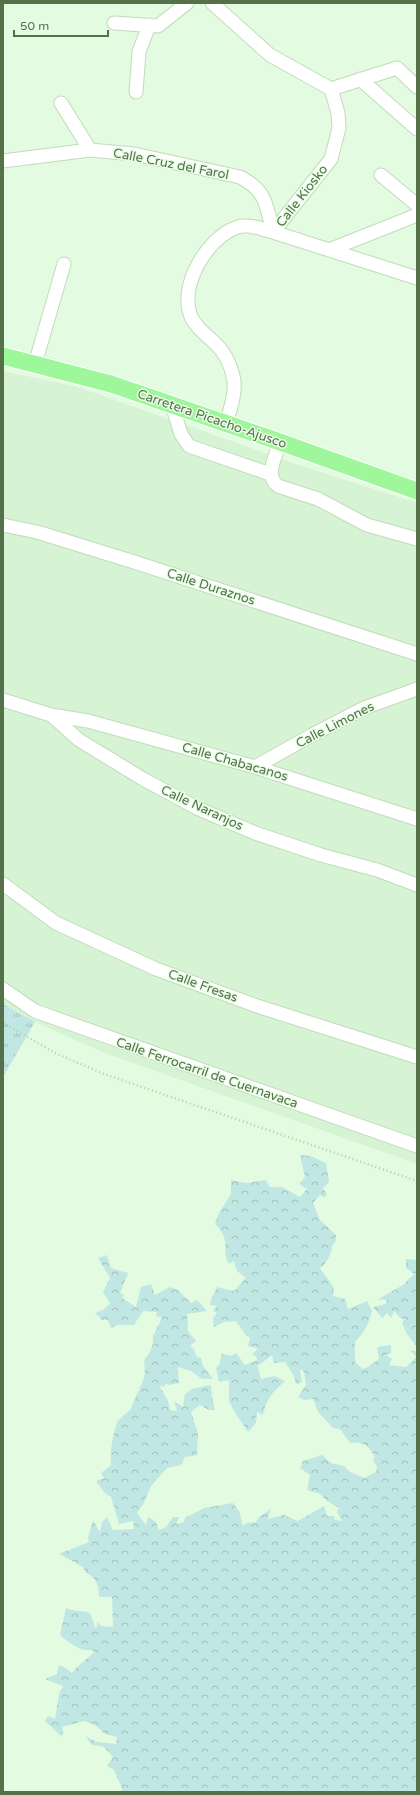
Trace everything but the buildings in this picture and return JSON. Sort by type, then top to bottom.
[{"type":"main road","name":"Carretera Picacho-Ajusco","points":[[3,356],[112,384],[417,491]]},
{"type":"street","points":[[114,23],[158,26],[186,3]]},
{"type":"street","points":[[212,3],[270,55],[331,90],[360,79],[397,68],[417,87]]},
{"type":"street","points":[[136,92],[139,52],[149,25]]},
{"type":"street","points":[[360,79],[417,129]]},
{"type":"street","name":"Calle Kiosko","points":[[274,232],[331,159],[339,128],[338,112],[331,90]]},
{"type":"street","points":[[61,103],[90,150]]},
{"type":"street","name":"Calle Cruz del Farol","points":[[3,161],[90,150],[134,154],[240,177],[254,184],[265,200],[274,232]]},
{"type":"street","points":[[381,175],[417,205]]},
{"type":"street","points":[[329,250],[417,215]]},
{"type":"street","points":[[226,424],[233,394],[233,378],[229,362],[221,350],[195,324],[190,313],[188,297],[191,281],[197,265],[206,252],[224,234],[236,228],[252,226],[417,278]]},
{"type":"street","points":[[34,364],[64,264]]},
{"type":"street","points":[[172,405],[181,434],[189,446],[270,474]]},
{"type":"street","points":[[280,442],[270,474],[273,482],[278,486],[318,499],[367,525],[417,539]]},
{"type":"street","name":"Calle Duraznos","points":[[3,525],[37,532],[124,559],[417,654]]},
{"type":"street","name":"Calle Limones","points":[[255,767],[364,708],[417,689]]},
{"type":"street","name":"Calle Naranjos","points":[[3,700],[51,715],[79,740],[143,779],[197,808],[262,835],[321,855],[377,870],[417,885]]},
{"type":"street","name":"Calle Chabacanos","points":[[51,715],[88,722],[255,767],[417,819]]},
{"type":"street","name":"Calle Fresas","points":[[3,884],[56,923],[156,969],[258,1006],[417,1057]]},
{"type":"street","name":"Calle Ferrocarril de Cuernavaca","points":[[3,989],[35,1011],[417,1146]]},
{"type":"path","points":[[3,1024],[55,1053],[104,1074],[417,1180]]},
{"type":"shaded area","points":[[3,371],[78,387],[296,464],[417,503],[417,1164],[102,1052],[35,1022],[3,1004]]},
{"type":"green space","points":[[3,1004],[35,1022],[3,1077]]},
{"type":"green space","points":[[300,1155],[311,1156],[326,1163],[329,1182],[323,1188],[327,1195],[324,1197],[320,1195],[313,1203],[320,1220],[336,1235],[336,1241],[332,1246],[326,1262],[320,1268],[334,1288],[333,1296],[345,1299],[348,1309],[367,1301],[372,1311],[366,1328],[355,1342],[355,1362],[362,1369],[368,1367],[379,1359],[377,1347],[391,1345],[391,1353],[386,1355],[392,1359],[389,1365],[406,1367],[416,1357],[410,1350],[417,1351],[417,1792],[121,1792],[122,1788],[114,1770],[107,1766],[113,1757],[104,1747],[92,1745],[85,1736],[97,1742],[116,1744],[117,1737],[105,1734],[95,1725],[84,1721],[62,1727],[62,1737],[45,1721],[48,1716],[55,1719],[59,1694],[63,1686],[45,1679],[57,1674],[59,1665],[72,1673],[94,1652],[92,1650],[84,1650],[75,1646],[60,1635],[66,1608],[90,1613],[96,1629],[98,1622],[101,1626],[113,1627],[112,1597],[99,1597],[98,1586],[93,1577],[86,1573],[83,1567],[59,1554],[89,1542],[88,1538],[93,1520],[100,1532],[102,1522],[107,1517],[113,1530],[134,1529],[133,1521],[119,1524],[111,1497],[105,1493],[96,1481],[104,1478],[101,1473],[111,1465],[112,1444],[117,1423],[130,1410],[141,1386],[145,1373],[144,1360],[149,1354],[153,1344],[153,1336],[162,1318],[156,1316],[157,1312],[143,1311],[134,1325],[117,1325],[111,1328],[108,1320],[102,1320],[95,1313],[103,1310],[110,1303],[103,1292],[110,1278],[98,1258],[107,1255],[111,1268],[128,1273],[120,1293],[124,1294],[122,1298],[136,1307],[141,1287],[151,1284],[155,1295],[170,1287],[178,1290],[191,1303],[197,1300],[207,1311],[187,1314],[188,1331],[196,1341],[190,1346],[194,1349],[196,1356],[201,1358],[203,1366],[213,1379],[202,1379],[191,1371],[178,1367],[179,1383],[169,1385],[166,1383],[164,1387],[159,1385],[168,1401],[170,1410],[177,1411],[174,1401],[183,1407],[185,1394],[192,1389],[211,1385],[215,1410],[209,1410],[200,1405],[191,1412],[198,1433],[197,1455],[185,1457],[181,1465],[167,1468],[151,1486],[144,1503],[137,1513],[146,1525],[148,1517],[156,1522],[159,1530],[166,1527],[173,1517],[179,1517],[176,1524],[184,1522],[185,1518],[204,1508],[233,1503],[239,1511],[243,1526],[246,1523],[256,1522],[259,1517],[271,1509],[267,1519],[284,1515],[298,1521],[324,1506],[327,1516],[334,1516],[335,1520],[342,1521],[337,1512],[339,1508],[327,1501],[320,1494],[307,1490],[310,1475],[300,1468],[303,1461],[322,1455],[331,1463],[344,1466],[350,1472],[364,1478],[376,1472],[377,1467],[373,1461],[375,1457],[370,1449],[359,1443],[350,1443],[340,1429],[333,1428],[318,1412],[313,1399],[304,1400],[298,1397],[306,1385],[304,1372],[300,1369],[302,1382],[296,1384],[294,1376],[285,1362],[274,1363],[272,1355],[257,1365],[261,1379],[275,1376],[285,1381],[271,1396],[266,1404],[263,1415],[257,1412],[256,1423],[248,1432],[229,1401],[229,1380],[219,1382],[216,1368],[219,1365],[222,1354],[231,1356],[236,1353],[245,1365],[257,1360],[256,1356],[252,1355],[258,1348],[248,1346],[250,1338],[245,1334],[236,1321],[224,1322],[214,1327],[213,1318],[217,1313],[213,1311],[217,1306],[210,1305],[211,1299],[217,1287],[234,1291],[246,1278],[237,1271],[234,1261],[229,1264],[224,1236],[215,1224],[219,1213],[231,1194],[231,1180],[246,1183],[266,1180],[270,1187],[282,1187],[300,1197],[307,1189],[299,1184],[305,1177]]},
{"type":"green space","points":[[406,1259],[417,1260],[417,1347],[407,1334],[402,1323],[404,1319],[400,1318],[394,1311],[391,1318],[387,1313],[382,1318],[373,1307],[386,1304],[387,1299],[377,1300],[403,1285],[414,1274],[406,1268]]}]
